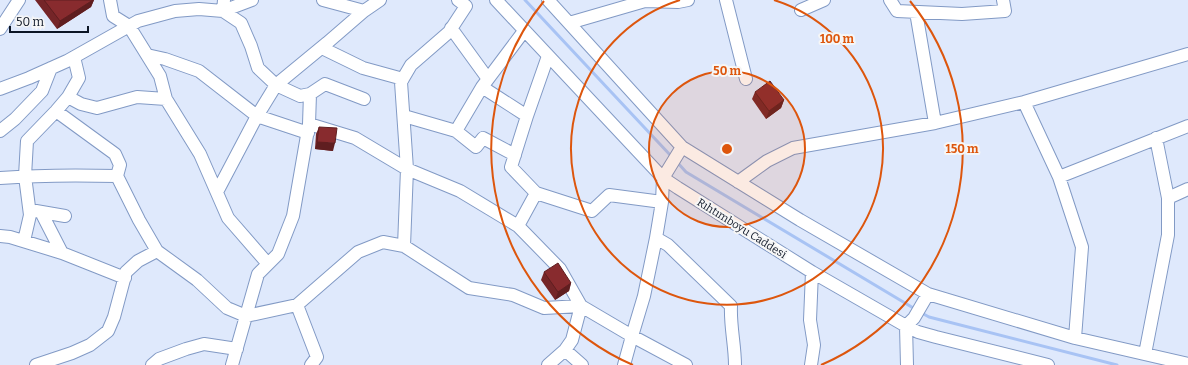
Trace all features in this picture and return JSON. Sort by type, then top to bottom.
[{"type":"street","points":[[0,29],[19,0]]},
{"type":"street","points":[[110,0],[113,16],[130,26],[160,76],[166,99],[200,154],[228,218],[268,264]]},
{"type":"street","points":[[0,89],[29,78],[74,57],[138,21],[175,11],[223,6],[252,0]]},
{"type":"street","points":[[323,0],[364,11]]},
{"type":"street","points":[[217,192],[257,116],[276,85],[322,48],[364,11],[380,0]]},
{"type":"street","points":[[404,246],[407,170],[401,82],[411,65],[452,28],[466,6],[458,0]]},
{"type":"street","name":"Rıhtımboyu Caddesi","points":[[496,0],[548,56],[666,172],[678,188],[812,272],[910,322],[918,332],[936,338],[1048,365]]},
{"type":"street","points":[[548,0],[680,150],[738,182],[925,298],[1075,338],[1188,364]]},
{"type":"street","points":[[569,23],[645,1],[678,2],[688,0]]},
{"type":"street","points":[[726,0],[746,79]]},
{"type":"street","points":[[802,10],[824,0]]},
{"type":"street","points":[[890,0],[897,11],[962,14],[1005,11],[1003,0]]},
{"type":"street","points":[[223,6],[241,23],[252,46],[258,68],[276,85],[300,96],[310,94],[325,84],[364,98]]},
{"type":"street","points":[[916,12],[935,123]]},
{"type":"street","points":[[452,28],[485,83],[527,116]]},
{"type":"street","points":[[456,131],[485,83],[524,31]]},
{"type":"street","points":[[322,48],[363,68],[404,79]]},
{"type":"street","points":[[738,182],[767,161],[793,148],[935,123],[1024,102],[1188,54]]},
{"type":"street","points":[[147,55],[165,59],[199,71],[257,116],[308,129],[355,138],[407,170],[460,191],[518,226],[560,269],[581,306],[686,365]]},
{"type":"street","points":[[548,56],[511,167],[536,193],[592,211],[608,195],[662,202]]},
{"type":"street","points":[[62,253],[35,211],[25,176],[27,141],[68,97],[79,78],[74,57]]},
{"type":"street","points":[[0,131],[15,119],[42,91],[51,68]]},
{"type":"street","points":[[232,365],[258,274],[278,254],[293,216],[308,129],[310,94]]},
{"type":"street","points":[[68,97],[81,104],[97,108],[137,97],[166,99]]},
{"type":"street","points":[[1024,102],[1059,177],[1082,247],[1075,338]]},
{"type":"street","points":[[56,111],[115,154],[120,165],[117,176],[139,220],[157,251],[196,280],[227,308],[246,316],[297,305],[358,252],[383,242],[404,246],[469,288],[513,295],[544,308],[581,306]]},
{"type":"street","points":[[404,116],[456,131],[476,147],[483,138],[515,155]]},
{"type":"street","points":[[1059,177],[1188,126]]},
{"type":"street","points":[[1145,354],[1168,235],[1168,198],[1156,138]]},
{"type":"street","points":[[624,365],[644,296],[656,238],[666,172],[680,150]]},
{"type":"street","points":[[0,178],[81,175],[117,176]]},
{"type":"street","points":[[1168,198],[1188,190]]},
{"type":"street","points":[[518,226],[536,193]]},
{"type":"street","points":[[24,241],[30,215],[35,211],[65,216]]},
{"type":"street","points":[[0,236],[10,237],[62,253],[125,278]]},
{"type":"street","points":[[656,238],[668,245],[730,306],[730,318],[735,348],[735,365]]},
{"type":"street","points":[[36,365],[90,346],[108,331],[114,317],[126,272],[138,261],[157,251]]},
{"type":"street","points":[[811,365],[814,346],[810,320],[812,272]]},
{"type":"street","points":[[907,365],[910,322],[925,298]]},
{"type":"street","points":[[297,305],[317,357],[311,365]]},
{"type":"street","points":[[548,365],[565,350],[572,340],[581,306]]},
{"type":"street","points":[[152,365],[159,359],[186,348],[204,344],[237,349]]},
{"type":"street","points":[[565,350],[582,365]]},
{"type":"building","points":[[44,0],[93,0],[60,21]]},
{"type":"building","points":[[770,81],[784,100],[769,111],[755,92]]},
{"type":"building","points":[[319,127],[337,128],[335,143],[317,142]]},
{"type":"building","points":[[558,263],[571,283],[558,292],[544,272]]},
{"type":"waterway","points":[[525,0],[672,157]]},
{"type":"waterway","points":[[677,162],[686,172],[915,309]]},
{"type":"waterway","points":[[920,312],[929,317],[1117,365]]}]
